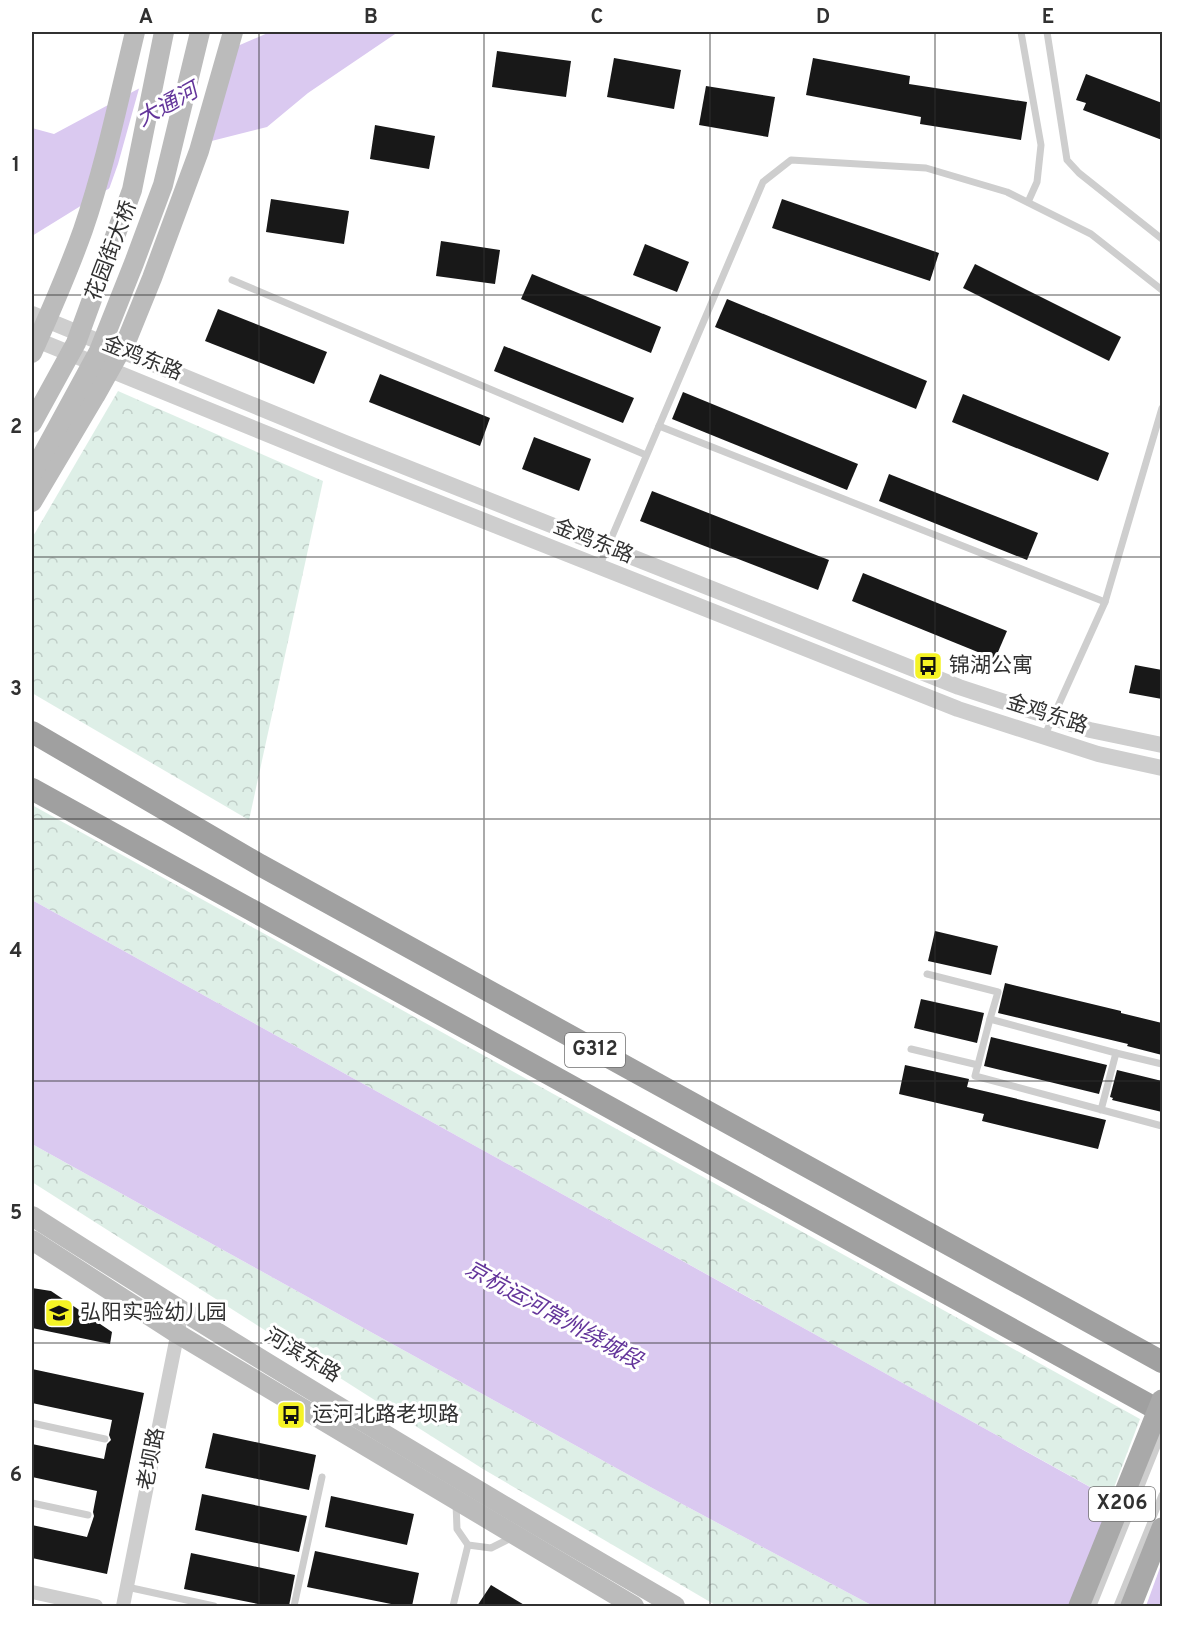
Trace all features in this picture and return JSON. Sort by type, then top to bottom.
[{"type":"highway","name":"G312","points":[[32,732],[270,871],[1162,1361]]},
{"type":"highway","name":"G312","points":[[32,789],[1162,1412]]},
{"type":"main road","points":[[33,344],[39,317],[83,230],[135,32]]},
{"type":"main road","name":"花园街大桥","points":[[32,423],[76,343],[132,190],[164,32]]},
{"type":"main road","name":"花园街大桥","points":[[32,474],[99,351],[135,263],[163,185],[200,32]]},
{"type":"main road","points":[[32,502],[121,350],[152,278],[199,151],[232,32]]},
{"type":"main road","name":"河滨东路","points":[[32,1216],[182,1312],[675,1606]]},
{"type":"main road","points":[[32,1240],[177,1334],[634,1606]]},
{"type":"main road","name":"X206","points":[[1079,1606],[1162,1400]]},
{"type":"main road","name":"X206","points":[[1131,1606],[1162,1528]]},
{"type":"street","name":"金鸡东路","points":[[39,317],[345,443],[959,687],[1090,730],[1162,745]]},
{"type":"street","name":"金鸡东路","points":[[33,344],[110,369],[958,709],[1098,754],[1162,768]]},
{"type":"street","name":"老坝路","points":[[123,1606],[182,1312]]},
{"type":"street","points":[[32,1592],[96,1606]]},
{"type":"lane","points":[[1021,32],[1041,145],[1037,182],[1028,202]]},
{"type":"lane","points":[[1047,32],[1067,160],[1079,173],[1162,239]]},
{"type":"lane","points":[[599,567],[763,182],[791,160],[926,168],[1007,192],[1091,234],[1162,290]]},
{"type":"lane","points":[[232,280],[646,456]]},
{"type":"lane","points":[[1044,737],[1105,602],[1162,408]]},
{"type":"lane","points":[[659,426],[1105,602]]},
{"type":"lane","points":[[927,974],[998,992],[975,1076],[1162,1126]]},
{"type":"lane","points":[[990,1019],[1162,1064]]},
{"type":"lane","points":[[911,1049],[978,1065]]},
{"type":"lane","points":[[1101,1110],[1116,1053]]},
{"type":"lane","points":[[32,1423],[105,1439]]},
{"type":"lane","points":[[1093,1606],[1162,1434]]},
{"type":"lane","points":[[294,1606],[322,1477]]},
{"type":"lane","points":[[1117,1606],[1162,1495]]},
{"type":"lane","points":[[456,1500],[457,1529],[468,1545],[491,1548],[515,1536]]},
{"type":"lane","points":[[32,1503],[88,1515]]},
{"type":"lane","points":[[453,1606],[468,1545]]},
{"type":"lane","points":[[127,1587],[214,1606]]},
{"type":"green space","points":[[118,391],[323,481],[249,820],[32,693],[32,538]]},
{"type":"green space","points":[[32,805],[1140,1419],[1110,1498],[32,900]]},
{"type":"green space","points":[[32,1144],[654,1489],[873,1606],[717,1606],[483,1469],[32,1182]]},
{"type":"water","name":"大通河","points":[[270,32],[398,32],[308,93],[267,127],[168,152],[32,236],[32,128],[54,134],[138,89]]},
{"type":"water","name":"京杭运河常州绕城段","points":[[32,900],[1162,1527],[1162,1606],[873,1606],[654,1489],[32,1144]]},
{"type":"pier","points":[[230,46],[200,147],[169,155],[108,192],[140,85]]},
{"type":"pier","points":[[1116,1498],[1162,1524],[1162,1562],[1146,1606],[1073,1606]]},
{"type":"building","points":[[497,51],[571,61],[566,97],[492,87]]},
{"type":"building","points":[[614,58],[681,70],[674,109],[607,97]]},
{"type":"building","points":[[813,58],[910,76],[909,84],[1027,102],[1021,140],[920,124],[921,117],[806,95]]},
{"type":"building","points":[[1086,74],[1162,103],[1162,140],[1083,110],[1086,103],[1076,100]]},
{"type":"building","points":[[706,86],[775,97],[768,137],[699,125]]},
{"type":"building","points":[[375,125],[435,136],[429,169],[370,159]]},
{"type":"building","points":[[271,199],[349,211],[344,244],[266,232]]},
{"type":"building","points":[[782,199],[939,253],[930,281],[772,228]]},
{"type":"building","points":[[441,241],[500,250],[495,284],[436,276]]},
{"type":"building","points":[[645,244],[689,262],[677,292],[633,275]]},
{"type":"building","points":[[975,264],[1121,337],[1109,361],[963,288]]},
{"type":"building","points":[[532,274],[661,327],[651,353],[521,299]]},
{"type":"building","points":[[727,299],[927,381],[916,409],[715,327]]},
{"type":"building","points":[[218,309],[327,352],[314,384],[205,341]]},
{"type":"building","points":[[504,346],[634,398],[623,423],[494,371]]},
{"type":"building","points":[[380,374],[490,418],[480,446],[369,402]]},
{"type":"building","points":[[683,392],[858,464],[847,490],[672,419]]},
{"type":"building","points":[[963,394],[1109,453],[1098,481],[952,422]]},
{"type":"building","points":[[534,437],[591,459],[579,491],[522,469]]},
{"type":"building","points":[[889,474],[1038,533],[1027,560],[879,501]]},
{"type":"building","points":[[652,491],[829,560],[818,590],[640,521]]},
{"type":"building","points":[[863,573],[1007,631],[995,659],[852,601]]},
{"type":"building","points":[[1135,665],[1162,670],[1162,699],[1129,693]]},
{"type":"building","points":[[935,931],[998,946],[991,975],[928,961]]},
{"type":"building","points":[[1005,983],[1162,1023],[1162,1055],[1127,1046],[1128,1044],[998,1013]]},
{"type":"building","points":[[921,999],[984,1013],[977,1043],[914,1028]]},
{"type":"building","points":[[991,1037],[1107,1065],[1099,1094],[984,1066]]},
{"type":"building","points":[[905,1065],[969,1079],[967,1087],[1106,1120],[1098,1149],[982,1121],[984,1114],[899,1094]]},
{"type":"building","points":[[1117,1070],[1162,1081],[1162,1112],[1112,1100],[1113,1098],[1110,1097]]},
{"type":"building","points":[[32,1288],[51,1291],[112,1332],[110,1344],[32,1328]]},
{"type":"building","points":[[32,1369],[144,1393],[107,1574],[32,1558],[32,1525],[87,1537],[94,1516],[97,1491],[32,1477],[32,1444],[104,1459],[107,1444],[111,1440],[109,1435],[112,1420],[32,1403]]},
{"type":"building","points":[[213,1433],[316,1455],[309,1490],[205,1468]]},
{"type":"building","points":[[202,1494],[307,1516],[299,1552],[195,1530]]},
{"type":"building","points":[[331,1496],[414,1514],[407,1545],[325,1527]]},
{"type":"building","points":[[315,1551],[419,1573],[412,1606],[401,1606],[307,1587]]},
{"type":"building","points":[[191,1553],[295,1575],[289,1606],[268,1606],[184,1589]]},
{"type":"building","points":[[491,1585],[526,1606],[477,1606]]},
{"type":"place","name":"锦湖公寓","points":[[928,666]]},
{"type":"place","name":"弘阳实验幼儿园","points":[[59,1313]]},
{"type":"place","name":"运河北路老坝路","points":[[291,1415]]}]
